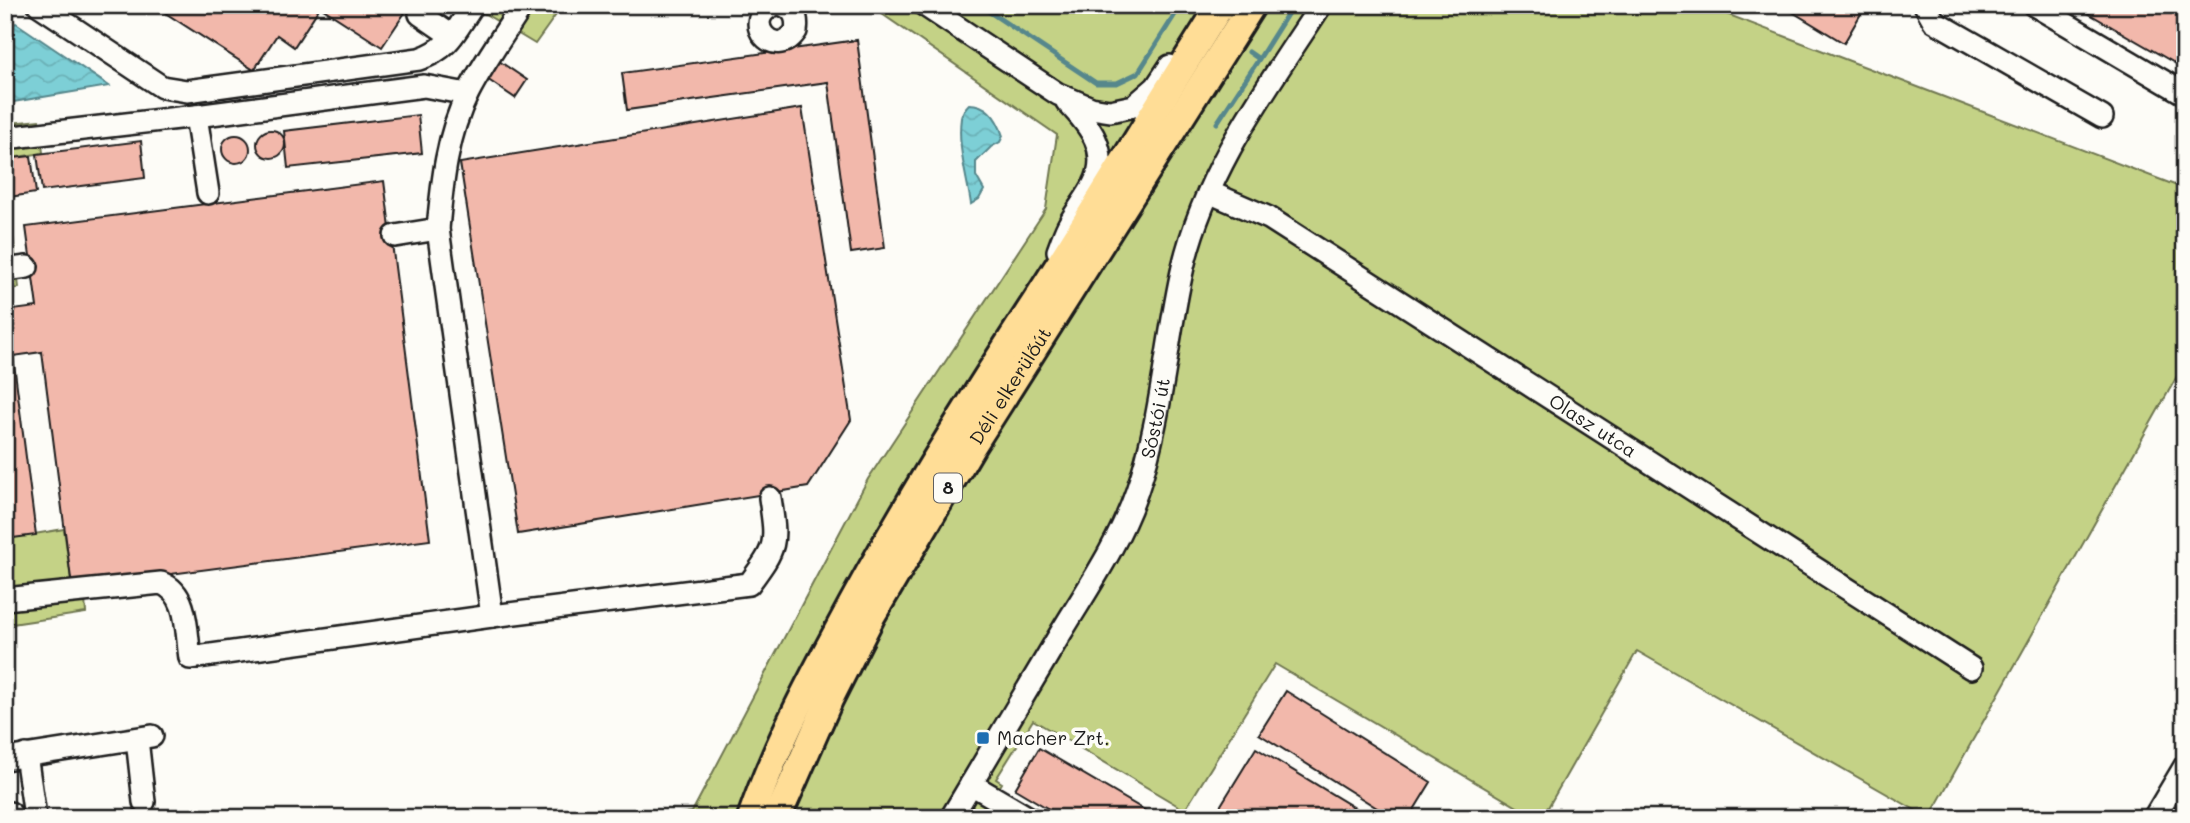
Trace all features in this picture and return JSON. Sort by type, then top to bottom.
[{"type":"main road","name":"Déli elkerülőút","points":[[751,818],[764,779],[803,695],[868,572],[951,431],[1221,5]]},
{"type":"main road","name":"Déli elkerülőút","points":[[777,818],[829,700],[872,615],[972,446],[1252,5]]},
{"type":"street","points":[[39,5],[162,87],[187,92],[419,59],[440,51],[473,5]]},
{"type":"street","points":[[426,5],[420,15],[452,36]]},
{"type":"street","points":[[492,616],[438,229],[442,186],[450,147],[467,94],[523,5]]},
{"type":"street","points":[[924,5],[1058,93],[1100,110],[1123,110],[1134,106],[1156,87],[1175,59],[1221,5]]},
{"type":"street","name":"Sóstói út","points":[[951,818],[1099,572],[1123,527],[1148,452],[1184,266],[1209,192],[1238,132],[1321,5]]},
{"type":"street","points":[[1925,5],[1934,21],[2102,117]]},
{"type":"street","points":[[2034,5],[2185,93]]},
{"type":"street","points":[[5,138],[424,86],[467,94]]},
{"type":"street","points":[[1040,294],[1068,226],[1095,183],[1100,169],[1098,143],[1092,132],[1084,119],[1058,93]]},
{"type":"street","points":[[196,116],[208,193]]},
{"type":"street","name":"Olasz utca","points":[[1209,192],[1269,218],[1971,668]]},
{"type":"street","points":[[395,236],[438,229]]},
{"type":"street","points":[[5,270],[27,267]]},
{"type":"street","points":[[5,599],[161,583],[169,586],[181,601],[190,658],[748,584],[769,557],[774,545],[776,533],[770,498]]},
{"type":"street","points":[[35,816],[15,757],[145,737],[144,802]]},
{"type":"street","points":[[2154,818],[2185,765]]},
{"type":"street","points":[[971,784],[1029,818]]},
{"type":"green space","points":[[487,5],[563,5],[535,44],[482,12]]},
{"type":"green space","points":[[869,5],[1703,5],[2185,189],[2185,362],[1929,818],[1637,651],[1542,818],[1536,818],[1275,664],[1185,810],[1033,720],[996,779],[1002,783],[982,816],[977,812],[973,818],[651,818],[692,812],[868,479],[1046,209],[1057,135]]},
{"type":"green space","points":[[5,86],[10,123],[39,120],[43,153],[5,159]]},
{"type":"green space","points":[[5,168],[19,288],[5,290]]},
{"type":"green space","points":[[64,529],[72,587],[84,586],[86,613],[5,625],[5,539]]},
{"type":"water","points":[[16,23],[109,86],[13,102],[5,30]]},
{"type":"water","points":[[969,104],[987,110],[1003,136],[1000,142],[976,162],[976,176],[984,190],[979,199],[971,204],[960,139],[961,116]]},
{"type":"building","points":[[153,5],[410,5],[382,47],[320,7],[294,47],[277,35],[254,70]]},
{"type":"building","points":[[1781,5],[1866,5],[1844,43]]},
{"type":"building","points":[[2074,5],[2185,5],[2185,69]]},
{"type":"building","points":[[857,40],[885,248],[851,253],[828,82],[627,110],[622,73]]},
{"type":"building","points":[[499,61],[527,80],[515,98],[487,79]]},
{"type":"building","points":[[802,108],[851,420],[808,487],[518,534],[460,163]]},
{"type":"building","points":[[418,115],[422,153],[288,168],[284,131]]},
{"type":"building","points":[[271,130],[281,134],[285,144],[281,154],[271,158],[261,154],[257,144],[261,134]]},
{"type":"building","points":[[236,135],[246,139],[250,149],[246,159],[236,163],[226,159],[222,149],[226,139]]},
{"type":"building","points":[[141,141],[145,178],[42,191],[37,154]]},
{"type":"building","points":[[31,156],[36,193],[9,197],[5,159]]},
{"type":"building","points":[[384,181],[430,540],[72,587],[42,352],[13,356],[36,535],[5,539],[5,304],[6,311],[37,307],[26,227]]},
{"type":"building","points":[[1286,691],[1431,782],[1409,818],[1393,818],[1259,734]]},
{"type":"building","points":[[1039,748],[1158,818],[1064,818],[1015,789]]},
{"type":"building","points":[[1256,748],[1368,816],[1367,818],[1213,818]]},
{"type":"building","points":[[153,811],[153,818],[97,818]]},
{"type":"waterway","points":[[979,5],[1096,83],[1117,83],[1138,73],[1181,5]]},
{"type":"waterway","points":[[1249,52],[1259,59],[1293,5]]},
{"type":"waterway","points":[[1217,123],[1259,59]]},
{"type":"place","name":"Macher Zrt.","points":[[983,738]]}]
